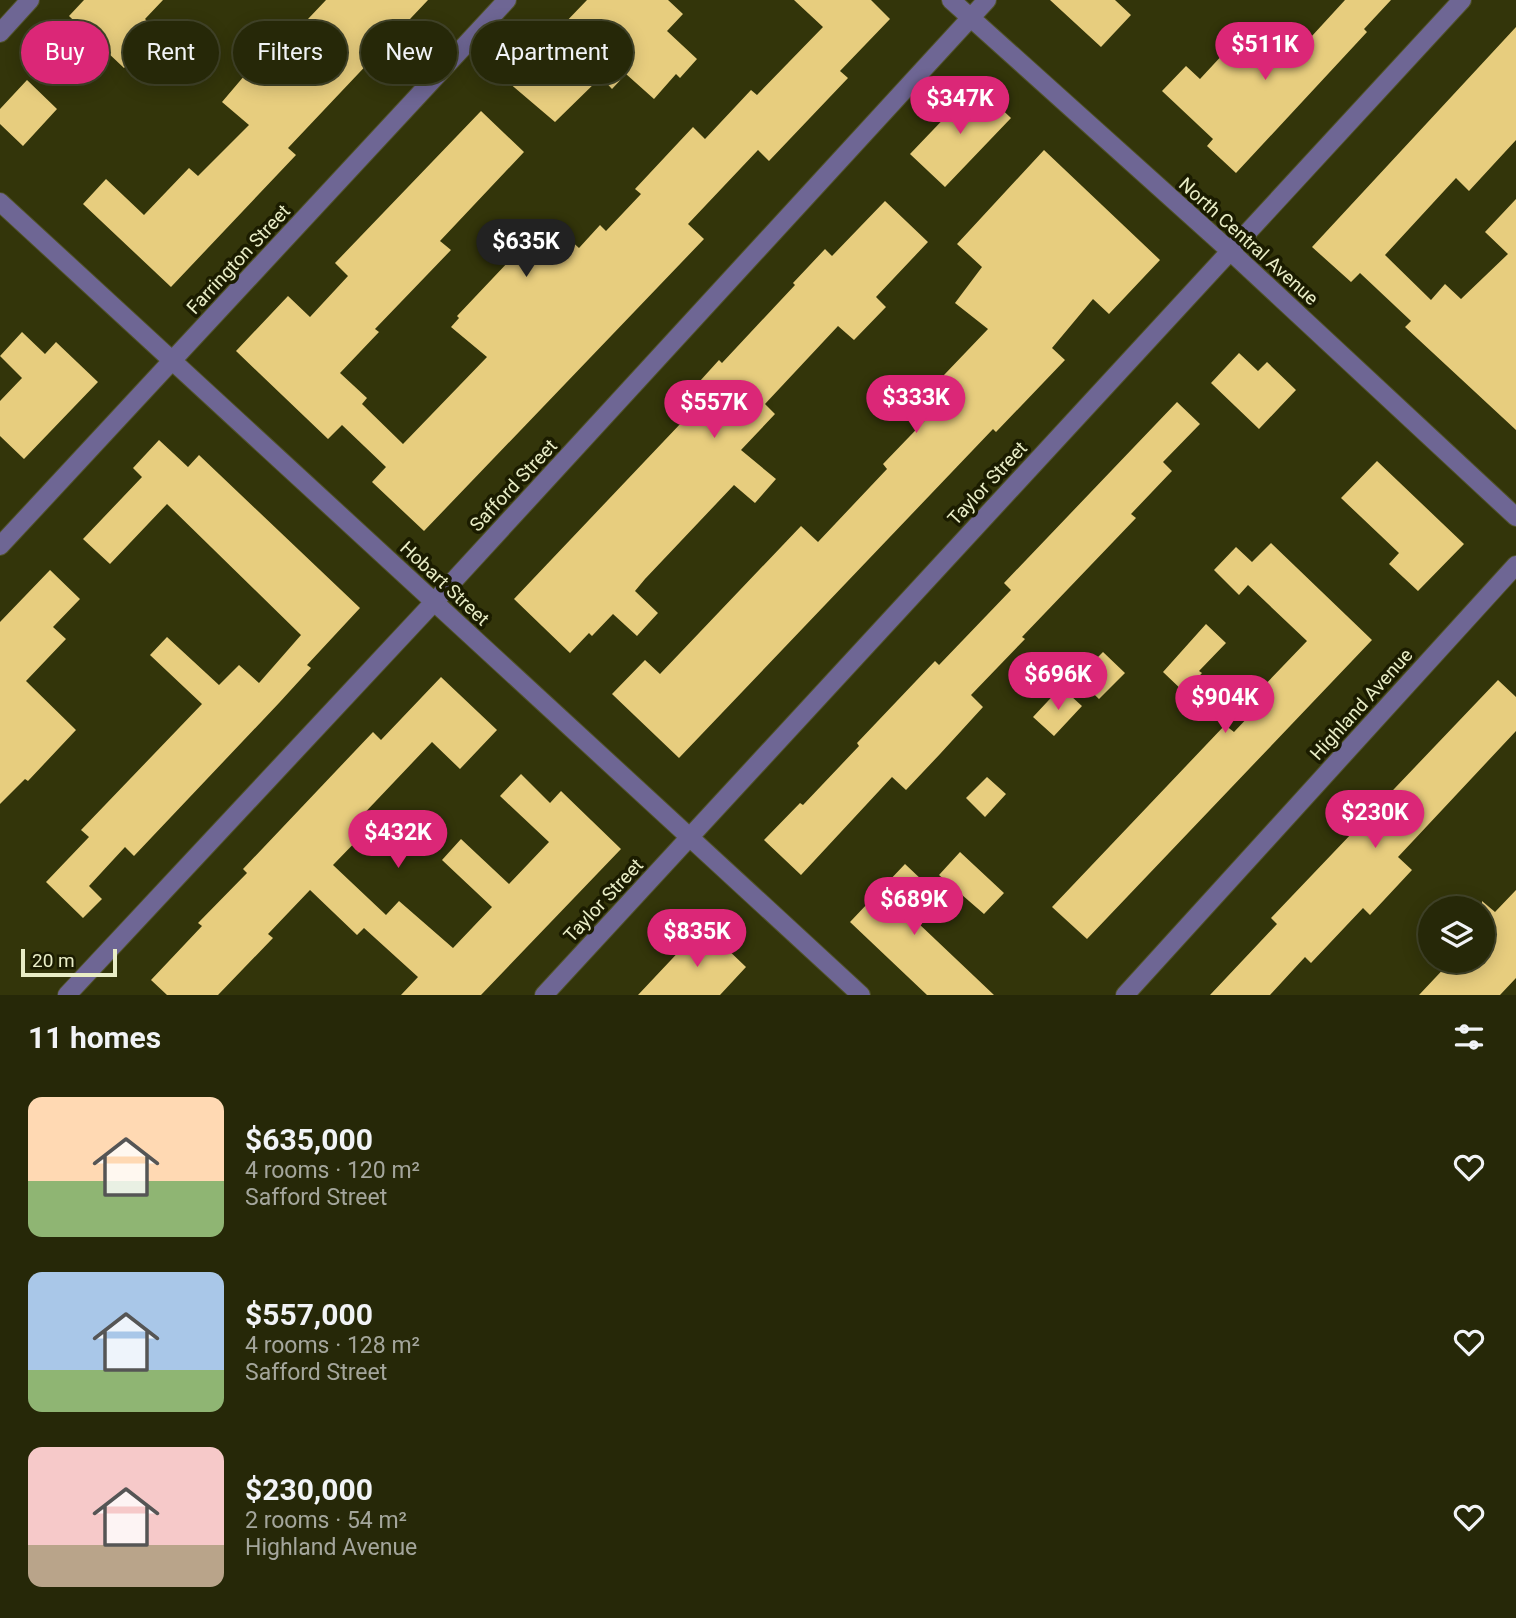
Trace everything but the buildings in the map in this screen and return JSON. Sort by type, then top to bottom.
[{"type":"street","points":[[0,33],[30,0]]},
{"type":"street","name":"Farrington Street","points":[[0,546],[508,0]]},
{"type":"street","name":"North Central Avenue","points":[[951,0],[1229,250],[1516,517]]},
{"type":"street","name":"Safford Street","points":[[67,995],[435,601],[987,0]]},
{"type":"street","name":"Taylor Street","points":[[544,995],[1462,0]]},
{"type":"street","name":"Hobart Street","points":[[0,202],[861,995]]},
{"type":"street","name":"Highland Avenue","points":[[1125,995],[1516,565]]}]
